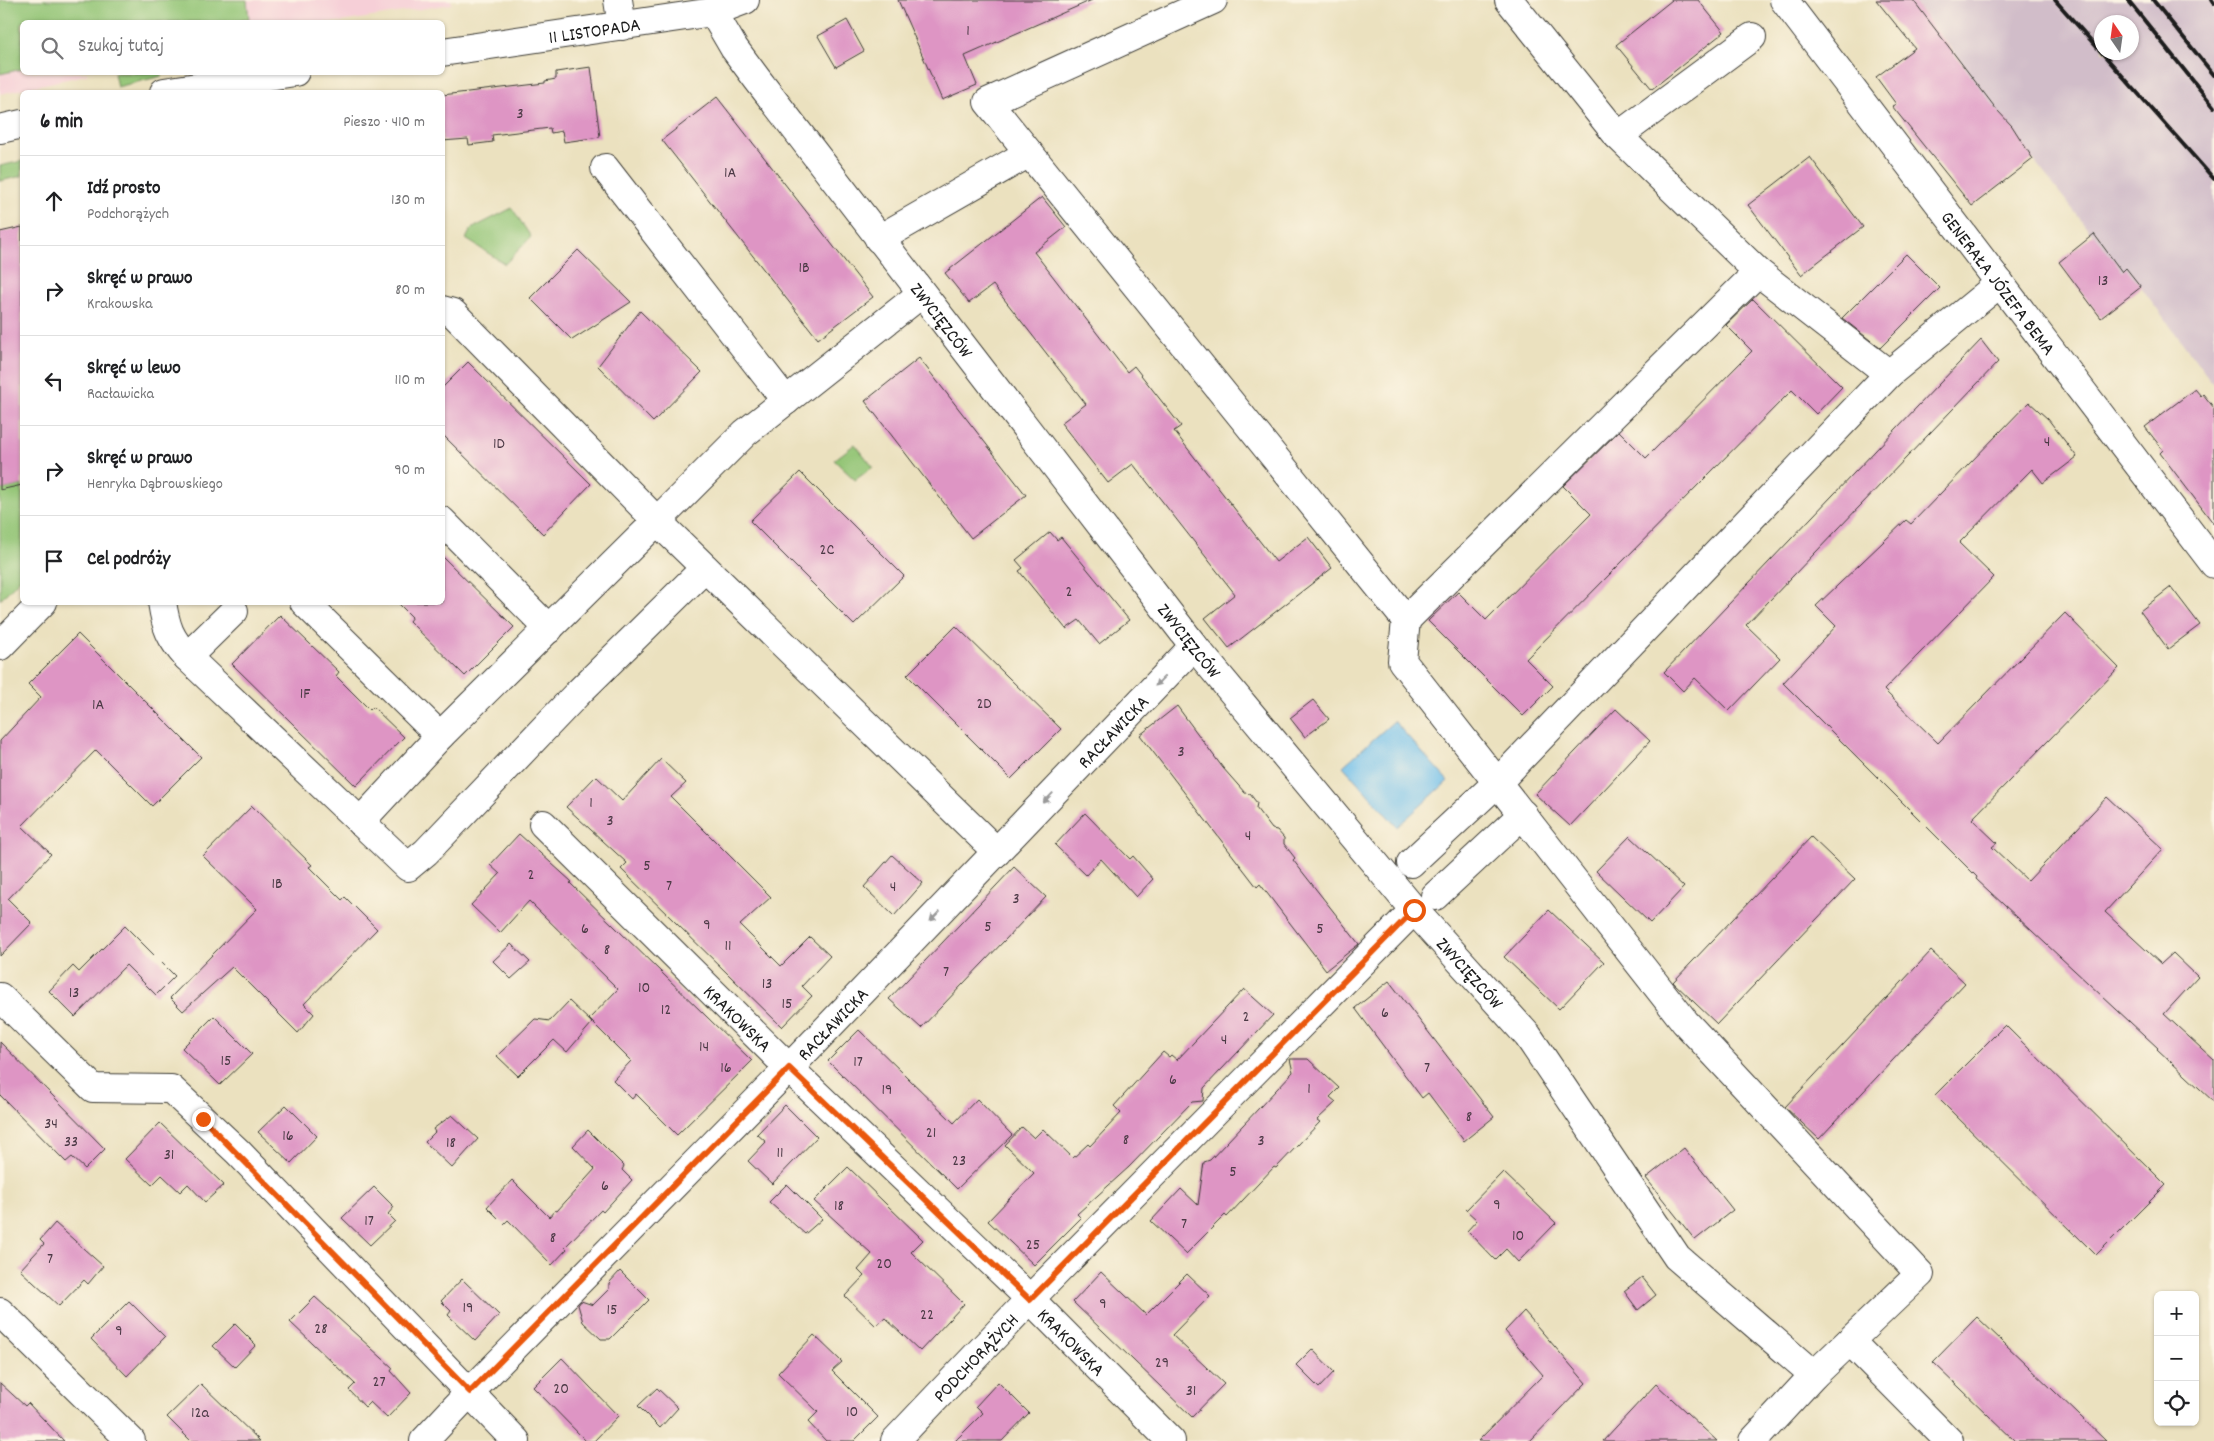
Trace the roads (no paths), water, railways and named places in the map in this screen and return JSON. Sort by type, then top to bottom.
[{"type":"street","name":"11 LISTOPADA","points":[[445,51],[620,13],[713,12],[745,0]]},
{"type":"street","points":[[1213,0],[988,102],[1406,620]]},
{"type":"street","points":[[1509,0],[1618,136],[1758,272],[1889,374]]},
{"type":"street","name":"GENERAŁA JÓZEFA BEMA","points":[[1784,0],[2214,564]]},
{"type":"street","name":"ZWYCIĘZCÓW","points":[[713,12],[744,63],[1194,646],[1425,903],[1528,1036],[1677,1257],[1814,1375]]},
{"type":"street","points":[[1618,136],[1752,37]]},
{"type":"street","points":[[196,90],[212,89],[280,75]]},
{"type":"street","points":[[0,129],[20,124]]},
{"type":"street","points":[[879,240],[1029,153]]},
{"type":"street","points":[[605,168],[786,401]]},
{"type":"street","points":[[1753,1441],[1814,1375],[1920,1274],[1685,1022],[1402,661],[1406,620],[1758,272]]},
{"type":"street","points":[[1411,863],[1498,782],[1889,374],[2000,283]]},
{"type":"street","points":[[360,822],[440,736],[745,433],[921,294]]},
{"type":"street","points":[[445,311],[453,313],[705,568],[996,852]]},
{"type":"street","points":[[445,524],[548,629]]},
{"type":"street","points":[[163,605],[167,630],[173,641],[187,657],[408,867],[426,852],[577,694],[705,568]]},
{"type":"street","points":[[0,646],[40,605]]},
{"type":"street","points":[[307,605],[440,736]]},
{"type":"street","points":[[187,657],[234,611]]},
{"type":"street","name":"RACŁAWICKA","points":[[424,1441],[789,1068],[1194,646]]},
{"type":"street","name":"PODCHORĄŻYCH","points":[[895,1441],[1030,1300],[1425,903],[1523,814]]},
{"type":"street","name":"KRAKOWSKA","points":[[543,824],[789,1068],[1030,1300],[1171,1441]]},
{"type":"street","points":[[0,997],[93,1088],[171,1089],[238,1152],[516,1441]]},
{"type":"street","points":[[0,1312],[131,1441]]},
{"type":"street","points":[[1850,1341],[1949,1441]]},
{"type":"water","points":[[1394,721],[1448,781],[1397,827],[1343,766]]},
{"type":"railway","points":[[2055,0],[2214,179]]},
{"type":"railway","points":[[2128,0],[2214,107]]},
{"type":"railway","points":[[2153,0],[2214,75]]}]
